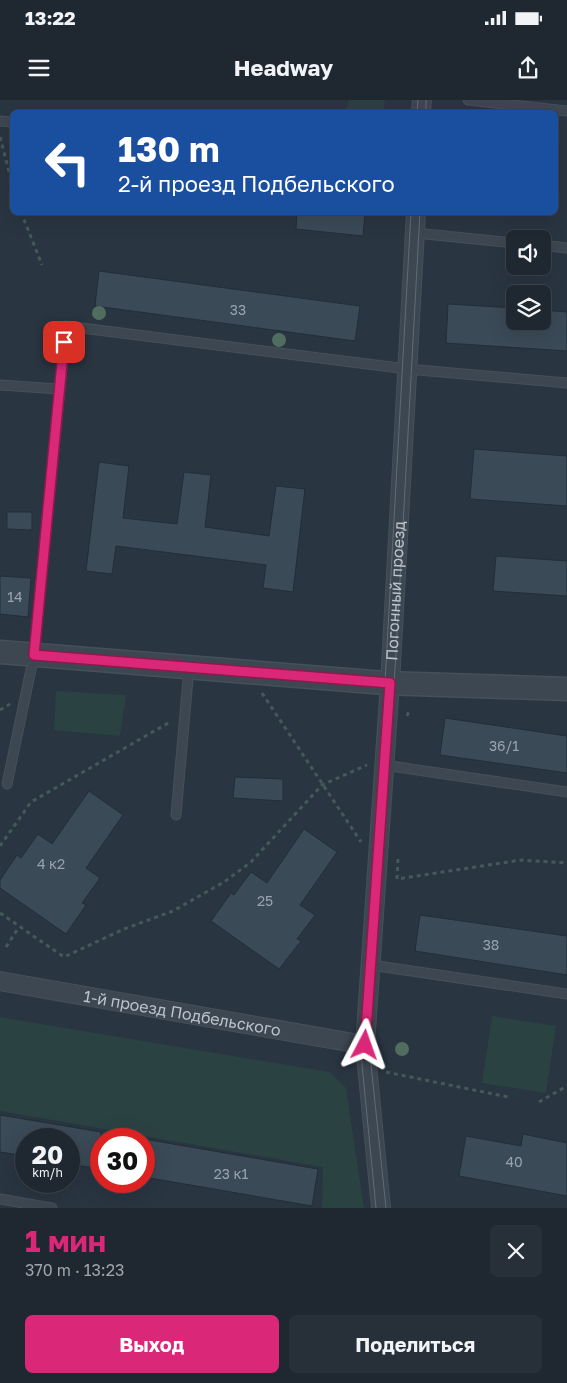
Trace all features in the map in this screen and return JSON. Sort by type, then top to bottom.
[{"type":"street","name":"Погонный проезд","points":[[380,1208],[365,1045],[370,965],[376,765],[390,683],[416,215]]},
{"type":"street","points":[[0,652],[390,683],[567,689]]},
{"type":"street","name":"1-й проезд Подбельского","points":[[0,981],[365,1045]]},
{"type":"lane","points":[[468,100],[567,111]]},
{"type":"lane","points":[[415,233],[506,242]]},
{"type":"lane","points":[[551,246],[567,248]]},
{"type":"lane","points":[[7,784],[34,655],[66,326],[407,369],[567,383]]},
{"type":"lane","points":[[0,385],[59,389]]},
{"type":"lane","points":[[176,815],[188,667]]},
{"type":"lane","points":[[376,765],[567,792]]},
{"type":"lane","points":[[370,965],[567,994]]},
{"type":"lane","points":[[0,1199],[28,1206],[52,1208]]},
{"type":"path","points":[[0,137],[10,175]]},
{"type":"path","points":[[21,215],[42,265]]},
{"type":"path","points":[[258,688],[364,847]]},
{"type":"path","points":[[0,846],[31,802],[185,714]]},
{"type":"path","points":[[0,913],[64,957],[124,929],[173,911],[224,882],[251,862],[322,785],[376,765]]},
{"type":"path","points":[[397,879],[520,860],[567,862]]},
{"type":"path","points":[[6,947],[19,927]]},
{"type":"path","points":[[368,1068],[508,1097]]},
{"type":"path","points":[[539,1102],[567,1086]]},
{"type":"green space","points":[[349,100],[385,100],[383,110],[346,110]]},
{"type":"green space","points":[[56,691],[126,695],[120,736],[54,730]]},
{"type":"green space","points":[[492,1016],[556,1026],[546,1093],[482,1083]]},
{"type":"green space","points":[[0,1017],[330,1072],[346,1088],[364,1208],[322,1208],[323,1167],[155,1138],[155,1128],[98,1128],[0,1111]]},
{"type":"building","points":[[297,215],[365,215],[363,236],[296,229]]},
{"type":"building","points":[[99,271],[360,306],[355,341],[95,306]]},
{"type":"building","points":[[448,304],[506,307],[506,330],[551,330],[551,311],[567,312],[567,351],[446,343]]},
{"type":"building","points":[[474,449],[567,456],[567,506],[470,499]]},
{"type":"building","points":[[99,462],[129,466],[123,518],[177,524],[184,472],[211,475],[205,527],[269,536],[276,486],[305,489],[293,592],[263,588],[266,565],[116,546],[112,574],[86,571]]},
{"type":"building","points":[[7,512],[32,512],[32,530],[7,529]]},
{"type":"building","points":[[496,556],[567,561],[567,596],[493,591]]},
{"type":"building","points":[[0,576],[31,578],[28,617],[0,614]]},
{"type":"building","points":[[445,718],[567,736],[567,773],[440,755]]},
{"type":"building","points":[[235,777],[283,779],[283,801],[233,798]]},
{"type":"building","points":[[89,791],[123,815],[86,868],[100,878],[82,903],[86,905],[66,934],[0,888],[0,880],[17,855],[21,858],[38,834],[52,844]]},
{"type":"building","points":[[304,829],[337,852],[300,905],[315,915],[297,939],[301,941],[279,969],[211,921],[231,893],[234,895],[251,872],[267,883]]},
{"type":"building","points":[[420,915],[567,936],[567,975],[415,951]]},
{"type":"building","points":[[0,1115],[77,1128],[15,1128],[15,1154],[0,1152]]},
{"type":"building","points":[[80,1128],[90,1130],[90,1167],[80,1166]]},
{"type":"building","points":[[523,1134],[567,1143],[567,1196],[459,1176],[466,1136],[521,1146]]},
{"type":"building","points":[[155,1141],[318,1169],[312,1206],[155,1179]]},
{"type":"tram line","points":[[417,110],[418,100]]},
{"type":"tram line","points":[[426,100],[426,110]]},
{"type":"tram line","points":[[376,1208],[360,1044],[385,683],[411,215]]},
{"type":"tram line","points":[[386,1208],[369,1045],[396,654],[420,215]]},
{"type":"route","points":[[64,342],[34,655],[390,683],[365,1045]]}]
